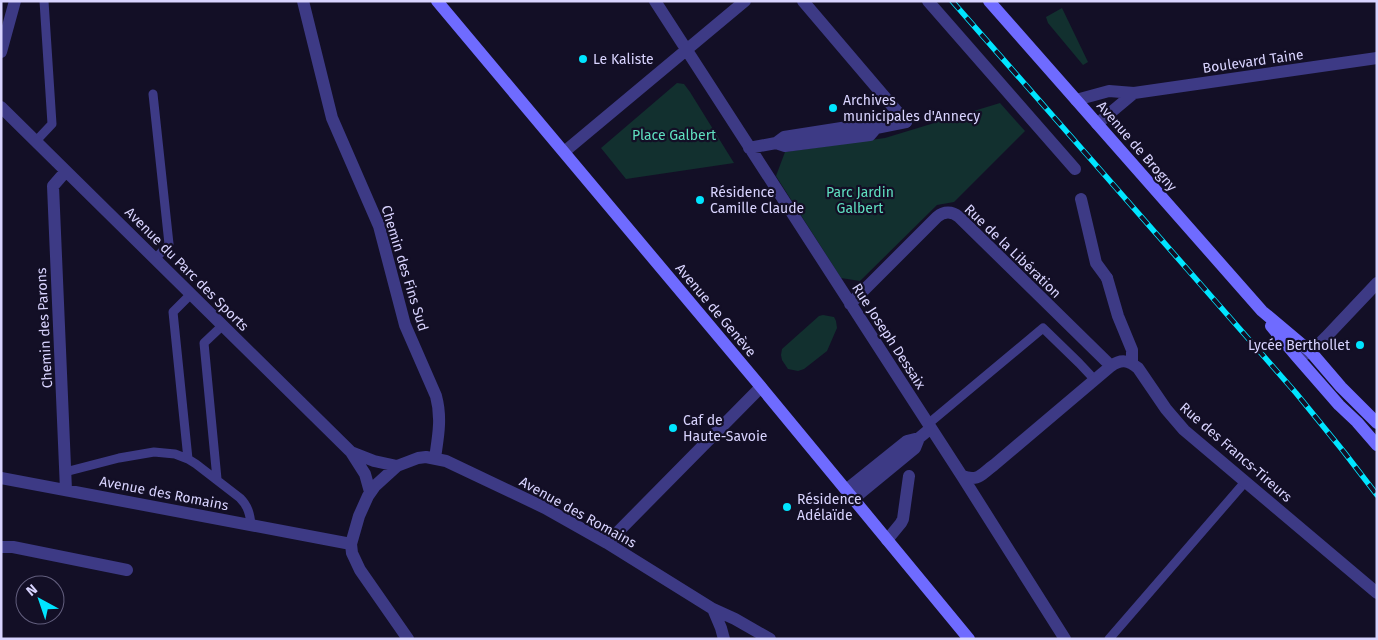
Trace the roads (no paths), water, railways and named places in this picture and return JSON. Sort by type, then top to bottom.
[{"type":"main road","name":"Avenue de Genève","points":[[437,1],[761,387],[969,639]]},
{"type":"main road","name":"Avenue de Brogny","points":[[989,1],[1262,311],[1310,352],[1377,423]]},
{"type":"main road","name":"Avenue de Brogny","points":[[1262,311],[1272,327],[1297,358],[1377,445]]},
{"type":"street","points":[[1,52],[15,1]]},
{"type":"street","name":"Chemin des Fins Sud","points":[[303,1],[329,109],[379,226],[406,325],[440,407],[440,427],[434,458]]},
{"type":"street","name":"Rue Joseph Dessaix","points":[[655,1],[930,426],[1065,639]]},
{"type":"street","points":[[564,152],[745,1]]},
{"type":"street","points":[[749,148],[776,143],[785,146],[870,136],[876,128],[906,122],[803,1]]},
{"type":"street","points":[[928,1],[1075,169]]},
{"type":"street","name":"Boulevard Taine","points":[[1076,100],[1110,91],[1134,93],[1377,58]]},
{"type":"street","points":[[1097,124],[1134,93]]},
{"type":"street","name":"Avenue du Parc des Sports","points":[[1,107],[351,452],[364,474],[370,492]]},
{"type":"street","name":"Chemin des Parons","points":[[66,171],[53,186],[66,490]]},
{"type":"street","name":"Rue des Francs-Tireurs","points":[[1082,199],[1096,263],[1107,278],[1118,316],[1132,350],[1132,363],[1138,368],[1166,409],[1177,423],[1377,593]]},
{"type":"street","name":"Rue de la Libération","points":[[850,304],[937,217],[944,213],[952,212],[959,216],[1110,366]]},
{"type":"street","points":[[1297,358],[1310,352],[1377,282]]},
{"type":"street","points":[[962,476],[972,479],[978,477],[1110,366],[1122,361],[1132,363]]},
{"type":"street","points":[[607,543],[761,387]]},
{"type":"street","points":[[849,494],[908,441],[919,438],[930,426]]},
{"type":"street","name":"Avenue du Parc des Sports","points":[[351,452],[374,461],[397,466]]},
{"type":"street","name":"Avenue des Romains","points":[[370,492],[381,479],[397,466],[418,458],[434,458],[446,462],[545,508],[607,543],[713,609],[735,618],[770,639]]},
{"type":"street","points":[[887,540],[903,519],[909,476]]},
{"type":"street","name":"Avenue des Romains","points":[[1,478],[351,544]]},
{"type":"street","points":[[370,492],[354,530],[351,544],[352,553],[360,570],[408,639]]},
{"type":"street","points":[[1,547],[13,547],[127,570]]},
{"type":"street","points":[[713,609],[724,639]]},
{"type":"lane","points":[[36,141],[52,124],[44,1]]},
{"type":"lane","points":[[153,94],[168,244],[156,259]]},
{"type":"lane","points":[[188,459],[173,312],[191,294]]},
{"type":"lane","points":[[217,479],[204,343],[223,325]]},
{"type":"lane","points":[[930,426],[1043,328],[1095,380]]},
{"type":"lane","points":[[65,472],[119,458],[154,452],[175,454],[188,459],[217,479],[245,503],[250,514],[251,525]]},
{"type":"lane","points":[[1109,639],[1245,482]]},
{"type":"railway","points":[[952,1],[1296,393],[1377,495]]},
{"type":"place","name":"Le Kaliste","points":[[583,59]]},
{"type":"place","name":"Archives municipales d'Annecy","points":[[833,108]]},
{"type":"place","name":"Résidence Camille Claude","points":[[700,200]]},
{"type":"place","name":"Lycée Berthollet","points":[[1360,345]]},
{"type":"place","name":"Caf de Haute-Savoie","points":[[673,428]]},
{"type":"place","name":"Résidence Adélaïde","points":[[787,507]]},
{"type":"park label","name":"Place Galbert","points":[[674,135]]},
{"type":"park label","name":"Parc Jardin Galbert","points":[[860,200]]}]
